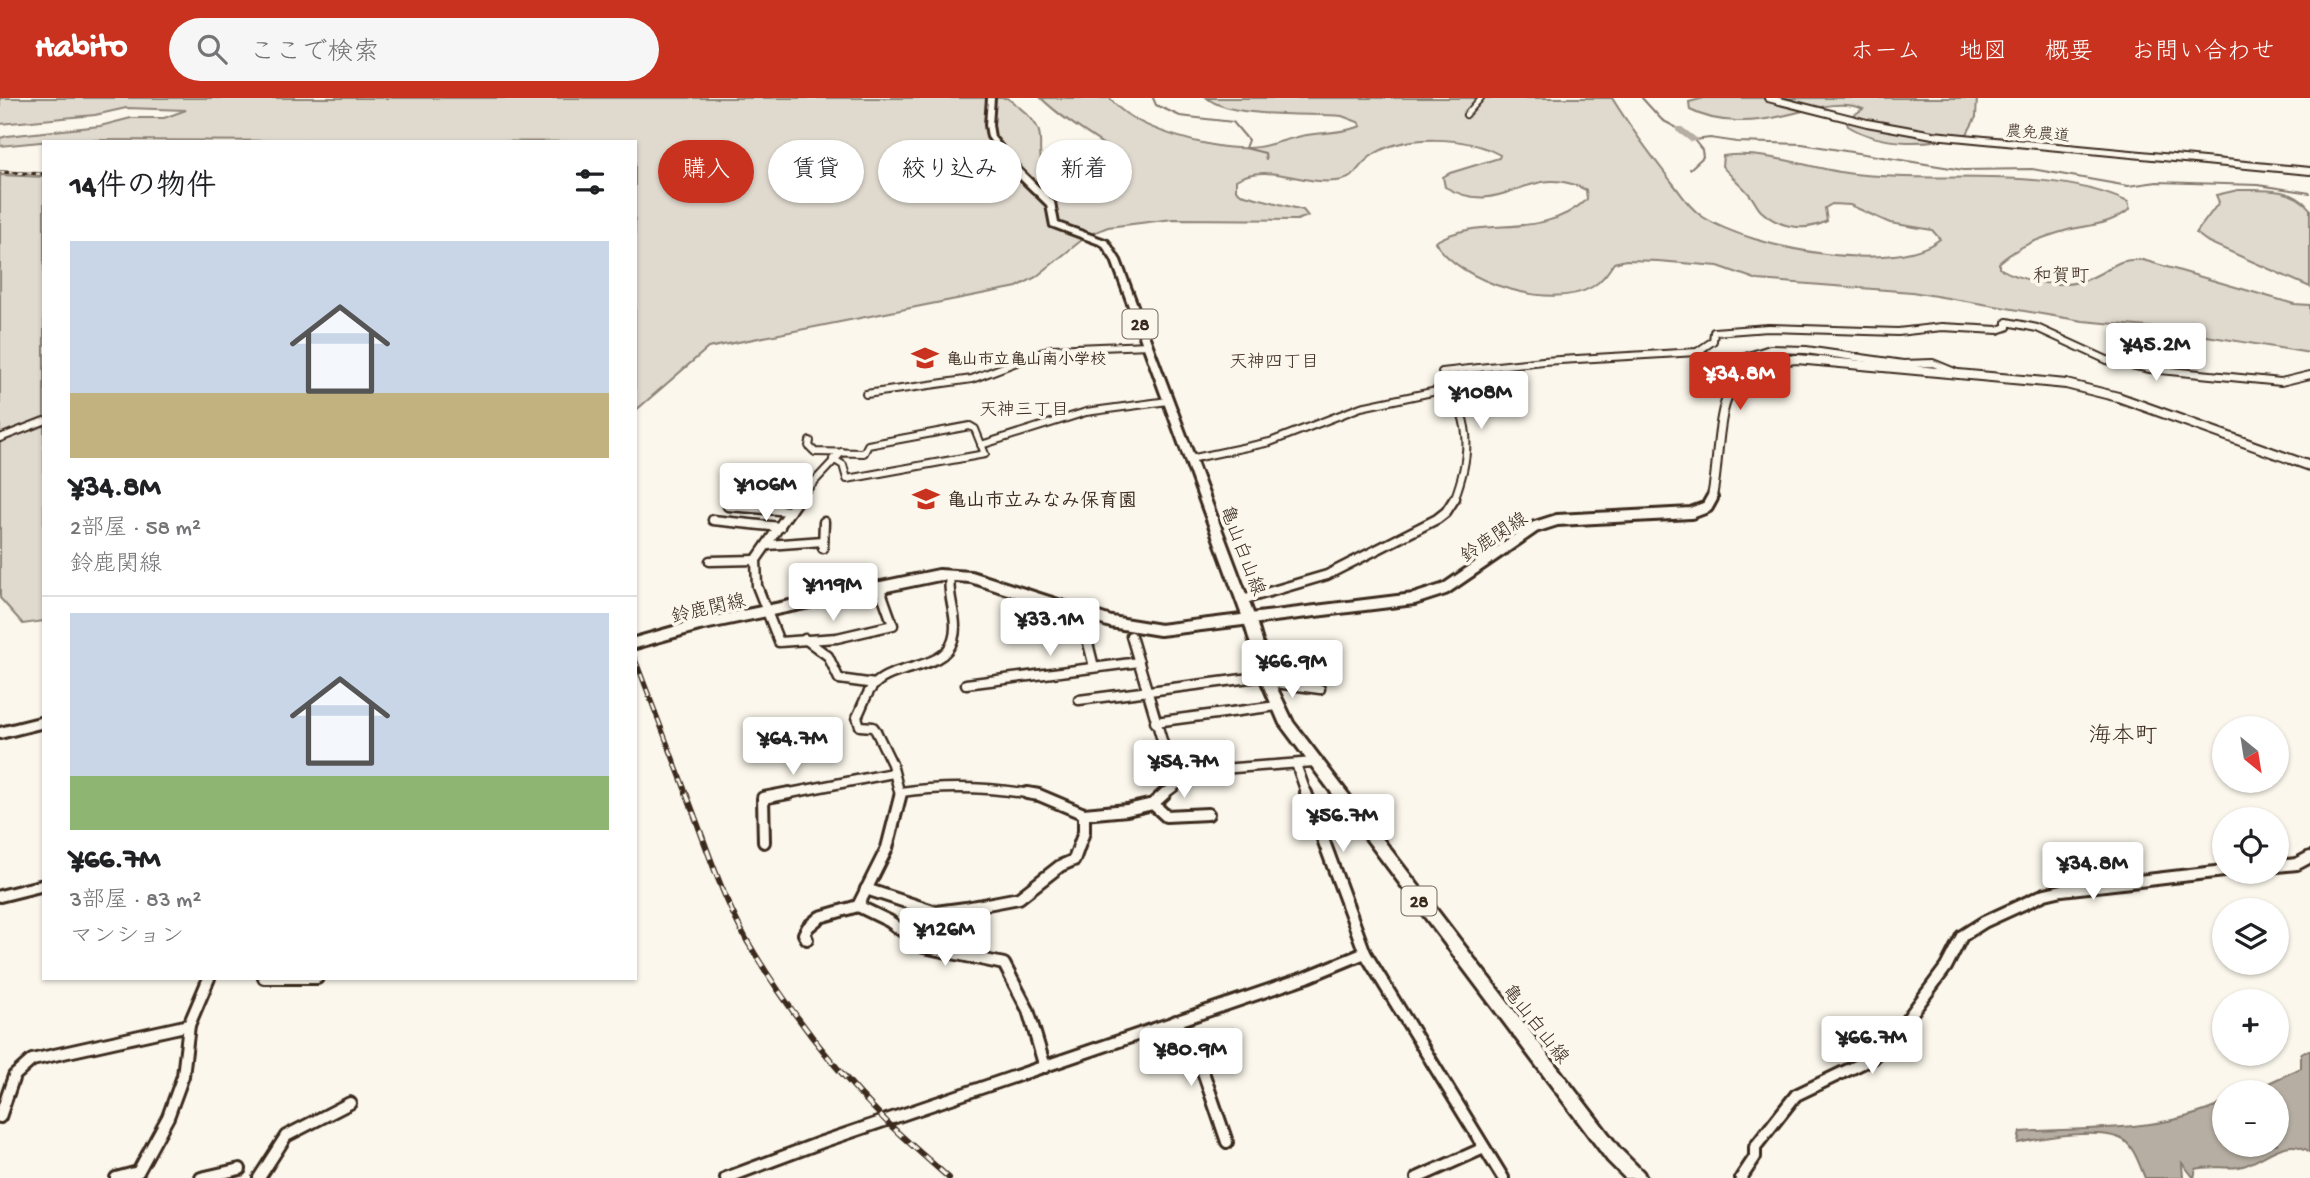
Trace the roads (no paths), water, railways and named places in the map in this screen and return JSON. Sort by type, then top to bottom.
[{"type":"main road","name":"亀山白山線","points":[[991,98],[989,125],[992,137],[1016,170],[1051,204],[1054,223],[1063,229],[1093,237],[1110,247],[1251,621],[1277,706],[1314,762],[1614,1154],[1637,1178]]},
{"type":"main road","name":"農免農道","points":[[1768,98],[1933,135],[2310,171]]},
{"type":"main road","name":"鈴鹿関線","points":[[640,641],[879,586],[950,575],[971,577],[1135,628],[1171,630],[1414,599],[1445,589],[1535,527],[1557,520],[1691,513],[1707,506],[1714,495],[1716,444],[1731,386],[1744,373],[1763,364],[1797,359],[2066,384],[2118,397],[2310,466]]},
{"type":"main road","points":[[0,733],[42,722]]},
{"type":"street","points":[[1466,115],[1481,98]]},
{"type":"street","points":[[1697,352],[1713,341],[1714,332],[1722,331],[1768,328],[1898,332],[1941,327],[1998,330],[2007,327],[2007,322],[2033,326],[2107,359],[2150,369],[2281,382],[2310,375]]},
{"type":"street","points":[[866,394],[972,379],[1051,349],[1149,345]]},
{"type":"street","points":[[1242,600],[1327,575],[1448,512],[1462,478],[1470,445],[1462,412],[1442,372],[1543,361],[1697,352],[1727,363],[1770,349],[1806,350],[1903,364],[1933,363],[1962,375]]},
{"type":"street","points":[[1190,459],[1280,438],[1361,407],[1451,388]]},
{"type":"street","points":[[981,445],[1086,412],[1168,401]]},
{"type":"street","points":[[0,438],[42,422]]},
{"type":"street","points":[[810,441],[809,446],[815,452],[864,453],[868,445],[970,426],[975,429],[985,454],[847,480],[843,465],[834,459]]},
{"type":"street","points":[[842,452],[808,486],[756,560],[757,586],[779,642],[837,638],[893,625],[879,586]]},
{"type":"street","points":[[729,506],[790,511]]},
{"type":"street","points":[[712,520],[780,527]]},
{"type":"street","points":[[768,545],[823,545],[824,522]]},
{"type":"street","points":[[710,561],[756,560]]},
{"type":"street","points":[[858,906],[887,848],[901,792],[892,774],[888,754],[876,731],[873,727],[860,726],[858,721],[866,698],[875,684],[896,670],[942,656],[948,651],[955,633],[955,620],[946,585],[950,575]]},
{"type":"street","points":[[1084,626],[1094,667]]},
{"type":"street","points":[[1131,636],[1169,764],[1189,774]]},
{"type":"street","points":[[804,639],[828,656],[839,679],[875,684]]},
{"type":"street","points":[[965,684],[1139,662]]},
{"type":"street","points":[[1079,700],[1267,679],[1320,689]]},
{"type":"street","points":[[1155,722],[1277,706]]},
{"type":"street","points":[[901,792],[951,786],[997,788],[1039,795],[1084,814],[1127,810],[1153,804],[1189,774],[1203,769],[1314,762]]},
{"type":"street","points":[[1296,764],[1365,953],[1503,1178]]},
{"type":"street","points":[[764,842],[763,798],[892,774]]},
{"type":"street","points":[[1153,804],[1166,816],[1208,814]]},
{"type":"street","points":[[866,889],[936,912],[1019,898],[1060,866],[1074,860],[1084,832],[1084,814]]},
{"type":"street","points":[[2289,865],[2310,857]]},
{"type":"street","points":[[1741,1178],[1755,1157],[1755,1147],[1796,1095],[1873,1058],[1903,1025],[1945,967],[1962,936],[1984,922],[2045,894],[2212,872]]},
{"type":"street","points":[[0,896],[42,886]]},
{"type":"street","points":[[807,939],[804,934],[806,929],[823,915],[858,906],[889,921],[923,947],[1004,964],[1028,1010],[1045,1067]]},
{"type":"street","points":[[726,1178],[1307,977],[1365,953]]},
{"type":"street","points":[[116,1178],[140,1175],[168,1116],[183,1076],[189,1025],[208,980]]},
{"type":"street","points":[[1176,1021],[1200,1066],[1227,1142]]},
{"type":"street","points":[[0,1116],[14,1076],[32,1060],[189,1025]]},
{"type":"street","points":[[259,1178],[286,1136],[350,1103]]},
{"type":"street","points":[[1417,1178],[1484,1148]]},
{"type":"street","points":[[201,1178],[240,1169]]},
{"type":"waterway","points":[[1153,98],[1156,105],[1180,116],[1233,122],[1248,140],[1245,148],[1265,153],[1266,160]]},
{"type":"waterway","points":[[1642,98],[1662,120],[1679,129]]},
{"type":"waterway","points":[[1679,129],[1694,140]]},
{"type":"waterway","points":[[1690,169],[1703,157],[1702,150],[1694,140],[1710,138],[1737,142],[1802,144],[1963,170],[2032,169],[2128,186],[2157,182],[2258,185],[2310,193]]},
{"type":"railway","points":[[0,172],[42,174]]},
{"type":"railway","points":[[637,664],[687,795]]},
{"type":"railway","points":[[686,793],[734,916],[784,998],[816,1041],[868,1102],[901,1136],[949,1178]]},
{"type":"place","name":"亀山市立亀山南小学校","points":[[925,358]]},
{"type":"place","name":"亀山市立みなみ保育園","points":[[926,499]]},
{"type":"district","name":"和賀町","points":[[2061,274]]},
{"type":"district","name":"天神四丁目","points":[[1274,361]]},
{"type":"district","name":"天神三丁目","points":[[1024,409]]},
{"type":"district","name":"海本町","points":[[2123,734]]}]
